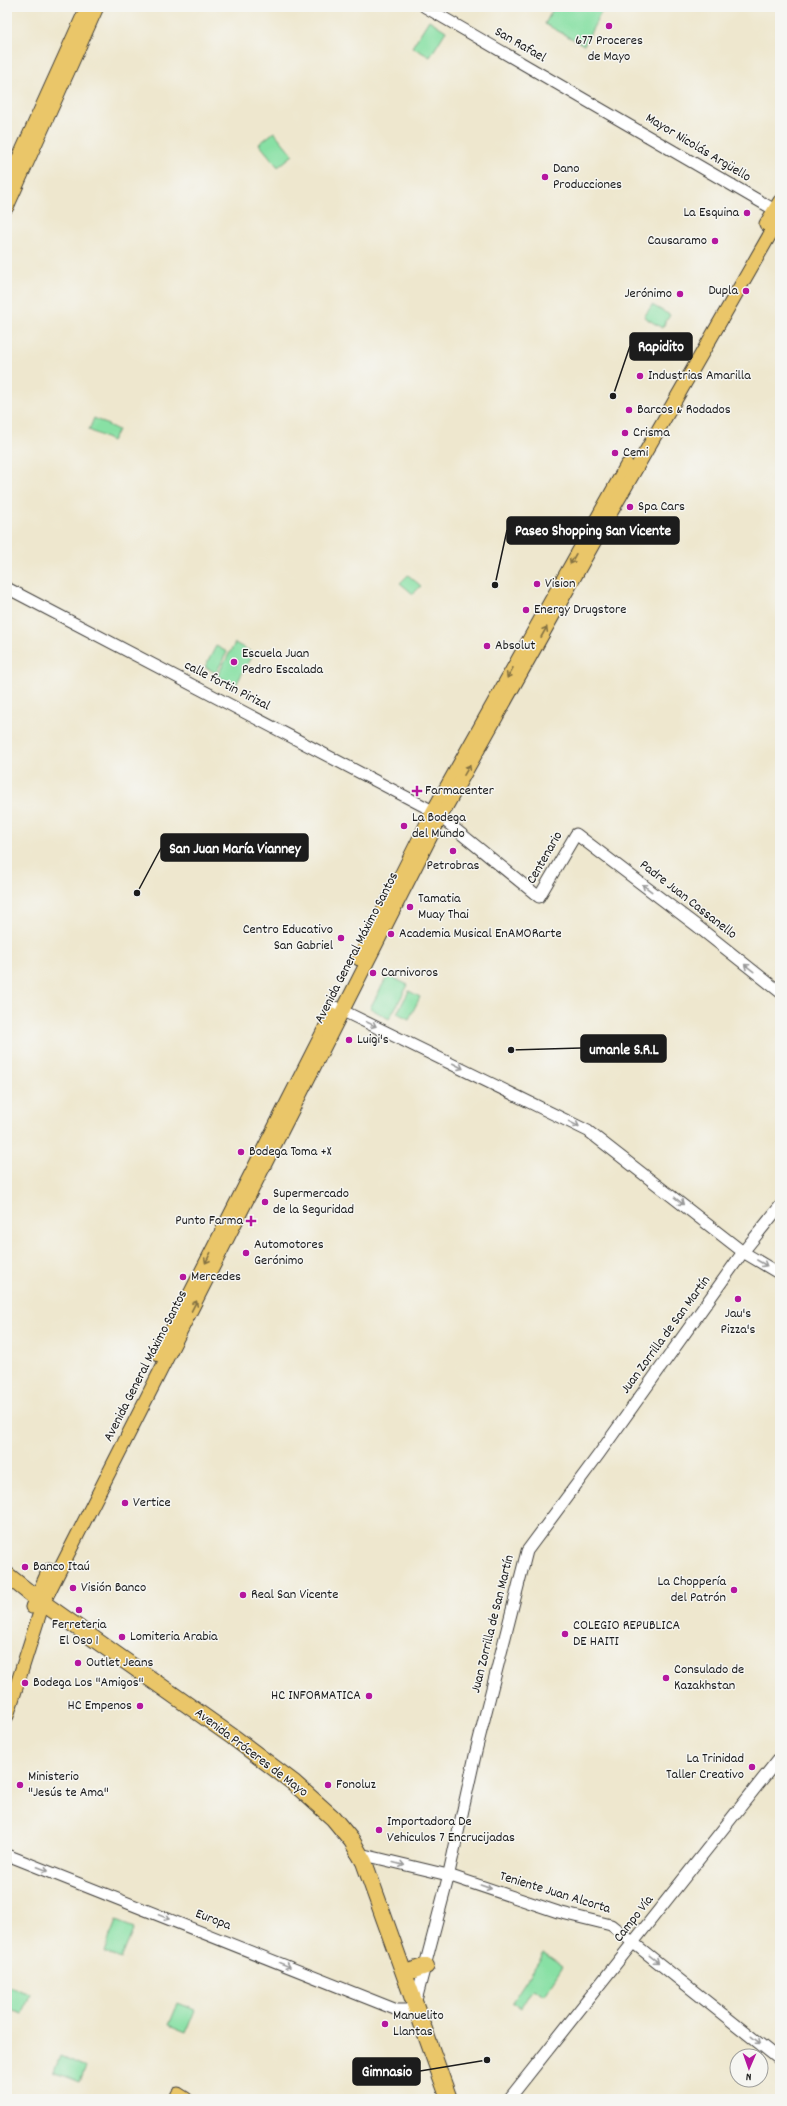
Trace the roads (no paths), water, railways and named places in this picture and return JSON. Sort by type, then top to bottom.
[{"type":"highway","points":[[7,1575],[38,1605]]},
{"type":"highway","points":[[7,1588],[38,1605]]},
{"type":"highway","name":"Avenida Próceres de Mayo","points":[[38,1605],[284,1785],[356,1853],[404,1973],[411,2007],[439,2099]]},
{"type":"highway","name":"Avenida Próceres de Mayo","points":[[356,1853],[356,1862],[411,2007],[449,2099]]},
{"type":"highway","points":[[404,1973],[426,1966]]},
{"type":"main road","points":[[7,184],[87,7]]},
{"type":"main road","points":[[7,207],[97,7]]},
{"type":"main road","name":"Avenida General Máximo Santos","points":[[7,1687],[38,1605],[437,814],[598,535],[779,210]]},
{"type":"main road","name":"Avenida General Máximo Santos","points":[[7,1716],[38,1605]]},
{"type":"street","name":"San Rafael","points":[[425,7],[601,108]]},
{"type":"street","name":"Mayor Nicolás Argüello","points":[[601,108],[779,210]]},
{"type":"street","name":"calle fortin Pirizal","points":[[7,588],[437,814],[539,898]]},
{"type":"street","name":"Centenario","points":[[539,898],[576,834]]},
{"type":"street","name":"Padre Juan Cassanello","points":[[576,834],[697,926],[780,992]]},
{"type":"street","points":[[339,1009],[588,1131],[743,1252],[780,1274]]},
{"type":"street","name":"Juan Zorrilla de San Martín","points":[[411,2007],[426,1966],[476,1751],[527,1551],[599,1454],[743,1252],[780,1206]]},
{"type":"street","name":"Campo Vía","points":[[509,2099],[780,1757]]},
{"type":"street","name":"Teniente Juan Alcorta","points":[[356,1853],[448,1875],[558,1912],[606,1923],[615,1928],[780,2060]]},
{"type":"street","name":"Europa","points":[[7,1855],[397,2010],[411,2007]]},
{"type":"place","name":"677 Proceres de Mayo","points":[[609,26]]},
{"type":"place","name":"Dano Producciones","points":[[545,177]]},
{"type":"place","name":"La Esquina","points":[[747,213]]},
{"type":"place","name":"Causaramo","points":[[715,241]]},
{"type":"place","name":"Dupla","points":[[746,291]]},
{"type":"place","name":"Jerónimo","points":[[680,294]]},
{"type":"place","name":"Industrias Amarilla","points":[[640,376]]},
{"type":"place","name":"Rapidito","points":[[613,396]]},
{"type":"place","name":"Barcos & Rodados","points":[[629,410]]},
{"type":"place","name":"Crisma","points":[[625,433]]},
{"type":"place","name":"Cemi","points":[[615,453]]},
{"type":"place","name":"Spa Cars","points":[[630,507]]},
{"type":"place","name":"Vision","points":[[537,584]]},
{"type":"place","name":"Paseo Shopping San Vicente","points":[[495,585]]},
{"type":"place","name":"Energy Drugstore","points":[[526,610]]},
{"type":"place","name":"Absolut","points":[[487,646]]},
{"type":"place","name":"Escuela Juan Pedro Escalada","points":[[234,662]]},
{"type":"place","name":"Farmacenter","points":[[417,791]]},
{"type":"place","name":"La Bodega del Mundo","points":[[404,826]]},
{"type":"place","name":"Petrobras","points":[[453,851]]},
{"type":"place","name":"San Juan María Vianney","points":[[137,893]]},
{"type":"place","name":"Tamatia Muay Thai","points":[[410,907]]},
{"type":"place","name":"Academia Musical EnAMORarte","points":[[391,934]]},
{"type":"place","name":"Centro Educativo San Gabriel","points":[[341,938]]},
{"type":"place","name":"Carnivoros","points":[[373,973]]},
{"type":"place","name":"Luigi's","points":[[349,1040]]},
{"type":"place","name":"umanle S.R.L","points":[[511,1050]]},
{"type":"place","name":"Bodega Toma +X","points":[[241,1152]]},
{"type":"place","name":"Supermercado de la Seguridad","points":[[265,1202]]},
{"type":"place","name":"Punto Farma","points":[[251,1221]]},
{"type":"place","name":"Automotores Gerónimo","points":[[246,1253]]},
{"type":"place","name":"Mercedes","points":[[183,1277]]},
{"type":"place","name":"Jau's Pizza's","points":[[738,1299]]},
{"type":"place","name":"Vertice","points":[[125,1503]]},
{"type":"place","name":"Banco Itaú","points":[[25,1567]]},
{"type":"place","name":"Visión Banco","points":[[73,1588]]},
{"type":"place","name":"La Choppería del Patrón","points":[[734,1590]]},
{"type":"place","name":"Real San Vicente","points":[[243,1595]]},
{"type":"place","name":"Ferreteria El Oso 1","points":[[79,1610]]},
{"type":"place","name":"COLEGIO REPUBLICA DE HAITI","points":[[565,1634]]},
{"type":"place","name":"Lomiteria Arabia","points":[[122,1637]]},
{"type":"place","name":"Outlet Jeans","points":[[78,1663]]},
{"type":"place","name":"Consulado de Kazakhstan","points":[[666,1678]]},
{"type":"place","name":"Bodega Los \"Amigos\"","points":[[25,1683]]},
{"type":"place","name":"HC INFORMATICA","points":[[369,1696]]},
{"type":"place","name":"HC Empenos","points":[[140,1706]]},
{"type":"place","name":"La Trinidad Taller Creativo","points":[[752,1767]]},
{"type":"place","name":"Ministerio \"Jesús te Ama\"","points":[[20,1785]]},
{"type":"place","name":"Fonoluz","points":[[328,1785]]},
{"type":"place","name":"Importadora De Vehiculos 7 Encrucijadas","points":[[379,1830]]},
{"type":"place","name":"Manuelito Llantas","points":[[385,2024]]},
{"type":"place","name":"Gimnasio","points":[[487,2060]]}]
